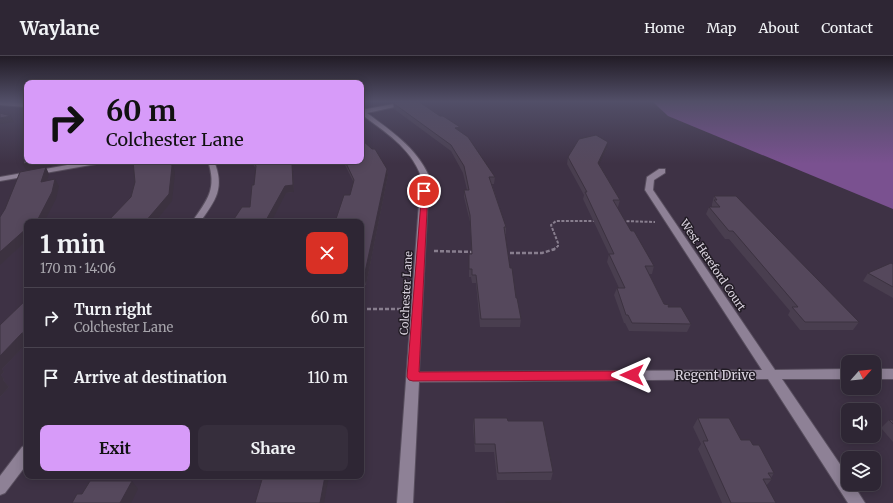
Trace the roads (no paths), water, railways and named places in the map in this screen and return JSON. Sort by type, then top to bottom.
[{"type":"street","name":"Colchester Lane","points":[[374,122],[410,151],[422,166],[425,176],[405,503]]},
{"type":"street","points":[[0,179],[85,164]]},
{"type":"street","points":[[198,219],[211,202],[216,190],[217,176],[212,164]]},
{"type":"street","name":"West Hereford Court","points":[[662,171],[650,179],[649,190],[857,503]]},
{"type":"street","name":"Regent Drive","points":[[413,377],[841,374]]},
{"type":"street","points":[[881,374],[893,374]]},
{"type":"street","points":[[0,488],[24,456]]}]
